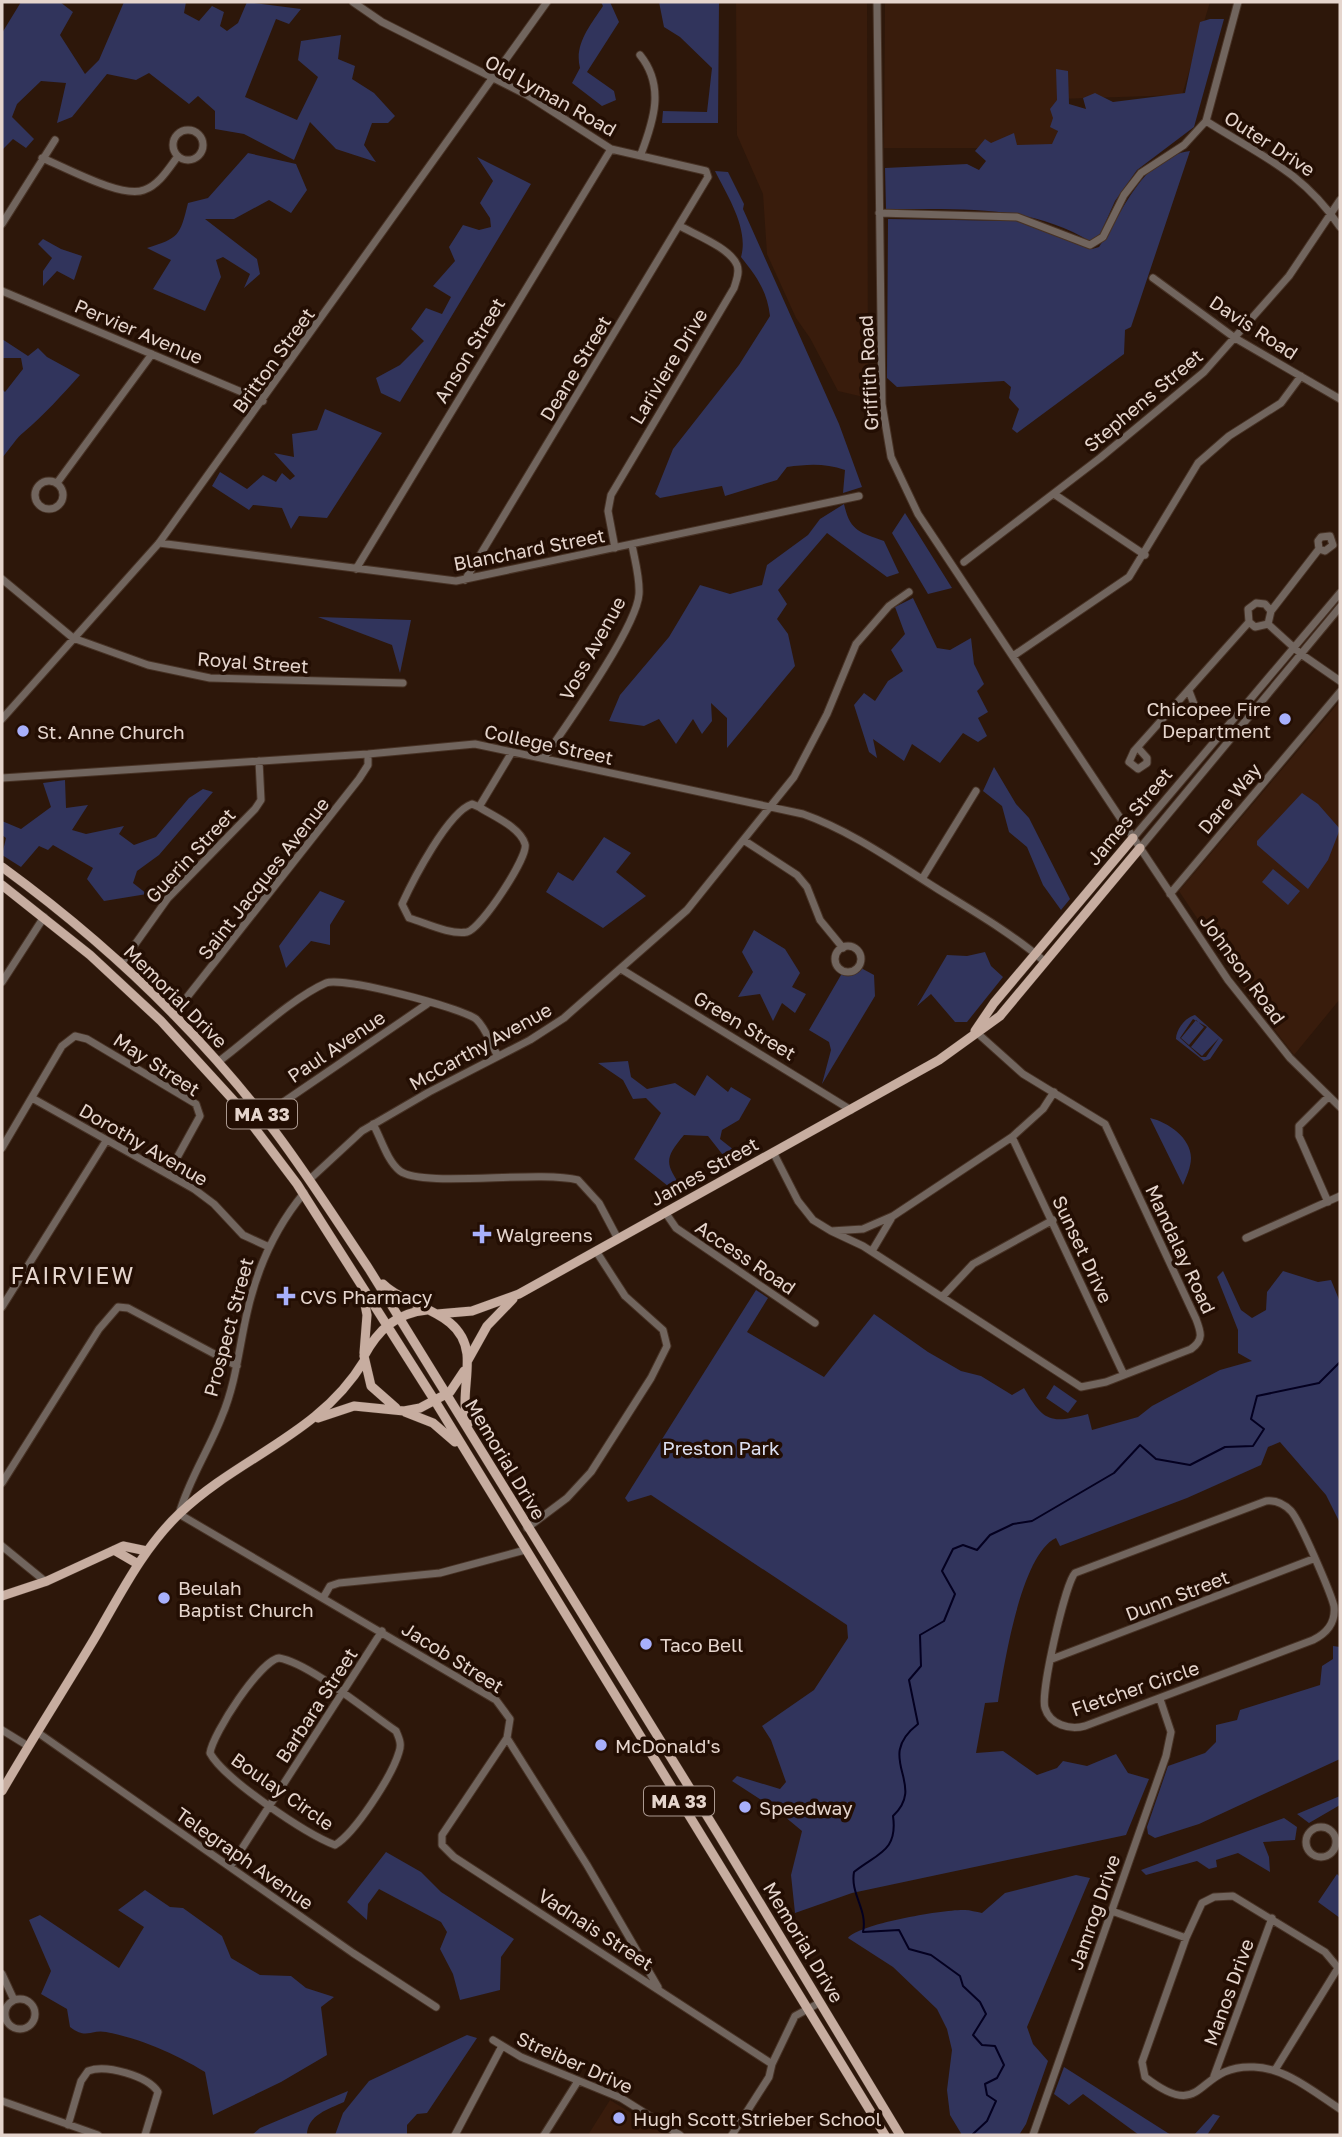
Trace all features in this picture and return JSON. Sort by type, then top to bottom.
[{"type":"main road","name":"James Street","points":[[975,1031],[983,1017],[1035,953],[1133,838]]},
{"type":"main road","name":"James Street","points":[[386,1326],[399,1318],[433,1312],[472,1311],[519,1294],[939,1060],[975,1031],[990,1025],[1000,1016],[1140,848]]},
{"type":"main road","name":"Memorial Drive","points":[[2,867],[121,964],[173,1014],[263,1116],[310,1179],[369,1269],[625,1683],[900,2135]]},
{"type":"main road","name":"Memorial Drive","points":[[2,885],[112,974],[179,1040],[251,1122],[304,1193],[885,2135]]},
{"type":"main road","points":[[369,1269],[396,1295],[433,1312],[461,1336],[467,1364],[463,1401],[471,1436]]},
{"type":"main road","points":[[356,1276],[366,1306],[364,1359],[371,1386],[400,1410],[438,1426],[464,1450]]},
{"type":"main road","name":"James Street","points":[[447,1395],[461,1378],[487,1326],[519,1294]]},
{"type":"main road","points":[[2,1791],[147,1551],[179,1514],[201,1495],[314,1420],[346,1389],[376,1335],[386,1326]]},
{"type":"main road","points":[[314,1420],[354,1406],[400,1410],[435,1402],[447,1395]]},
{"type":"main road","points":[[2,1596],[46,1582],[123,1546],[147,1551]]},
{"type":"main road","points":[[114,1550],[138,1564]]},
{"type":"main road","points":[[613,1693],[625,1683]]},
{"type":"street","name":"Old Lyman Road","points":[[353,2],[382,22],[527,96],[611,149],[706,171]]},
{"type":"street","name":"Britton Street","points":[[2,719],[159,543],[547,2]]},
{"type":"street","name":"Griffith Road","points":[[877,2],[881,377],[884,420],[891,457],[918,514],[1133,838]]},
{"type":"street","points":[[879,213],[1017,217],[1094,244],[1103,237],[1136,178],[1184,145],[1206,121],[1238,2]]},
{"type":"street","points":[[640,55],[653,77],[656,91],[650,129],[641,154]]},
{"type":"street","name":"Outer Drive","points":[[1206,121],[1299,178],[1340,227]]},
{"type":"street","points":[[189,130],[198,133],[203,142],[198,156],[188,160],[178,156],[173,144],[176,135],[189,130]]},
{"type":"street","points":[[2,222],[54,141]]},
{"type":"street","name":"Anson Street","points":[[356,569],[611,149]]},
{"type":"street","points":[[42,158],[126,193],[135,193],[156,184],[178,156]]},
{"type":"street","name":"Deane Street","points":[[465,580],[703,188],[708,177],[706,171]]},
{"type":"street","name":"Stephens Street","points":[[964,562],[1179,394],[1235,338],[1289,276],[1333,216],[1340,200]]},
{"type":"street","name":"Lariviere Drive","points":[[615,548],[608,511],[611,495],[734,288],[738,273],[737,264],[723,251],[680,226]]},
{"type":"street","name":"Davis Road","points":[[1153,278],[1235,338],[1340,399]]},
{"type":"street","name":"Pervier Avenue","points":[[2,291],[263,401]]},
{"type":"street","points":[[57,483],[152,354]]},
{"type":"street","points":[[1013,656],[1116,588],[1132,573],[1145,555],[1181,486],[1198,463],[1229,436],[1281,403],[1301,376]]},
{"type":"street","points":[[1054,494],[1145,555]]},
{"type":"street","name":"Blanchard Street","points":[[159,543],[356,569],[465,580],[859,496]]},
{"type":"street","name":"Voss Avenue","points":[[544,758],[599,674],[636,606],[638,577],[632,545]]},
{"type":"street","points":[[1268,624],[1271,611],[1319,549]]},
{"type":"street","name":"Royal Street","points":[[2,579],[73,638],[130,660],[210,678],[403,683]]},
{"type":"street","points":[[843,948],[820,920],[807,887],[797,875],[745,841],[772,808],[815,739],[856,644],[890,606],[909,592]]},
{"type":"street","name":"James Street","points":[[1140,848],[1298,651],[1340,593]]},
{"type":"street","points":[[1139,749],[1175,704],[1249,622],[1248,608],[1256,603],[1265,604],[1271,611]]},
{"type":"street","name":"James Street","points":[[1133,838],[1340,607]]},
{"type":"street","points":[[1249,622],[1262,627],[1268,624]]},
{"type":"street","points":[[1268,624],[1298,651],[1340,681]]},
{"type":"street","points":[[1175,704],[1186,711],[1192,708],[1194,704],[1189,691]]},
{"type":"street","name":"Dare Way","points":[[1170,894],[1340,692]]},
{"type":"street","name":"College Street","points":[[2,778],[368,754],[475,744],[803,814],[843,831],[922,879],[1045,961]]},
{"type":"street","points":[[479,807],[512,752]]},
{"type":"street","name":"Saint Jacques Avenue","points":[[173,1014],[359,779],[368,765],[368,754]]},
{"type":"street","name":"Guerin Street","points":[[121,964],[168,898],[255,809],[261,800],[259,761]]},
{"type":"street","points":[[922,879],[976,791]]},
{"type":"street","points":[[472,804],[479,807],[517,832],[524,841],[526,849],[519,865],[482,921],[470,932],[460,932],[409,918],[404,913],[402,904],[411,883],[459,811],[472,804]]},
{"type":"street","name":"Johnson Road","points":[[1133,838],[1259,1021],[1340,1107]]},
{"type":"street","name":"McCarthy Avenue","points":[[310,1179],[373,1124],[564,1018],[687,910],[745,841]]},
{"type":"street","points":[[2,982],[44,917]]},
{"type":"street","name":"Green Street","points":[[621,969],[851,1110]]},
{"type":"street","points":[[218,1062],[328,982],[337,979],[367,984],[451,1009],[477,1020],[498,1056]]},
{"type":"street","name":"Paul Avenue","points":[[263,1116],[428,1004]]},
{"type":"street","name":"Mandalay Road","points":[[773,1152],[803,1209],[819,1224],[872,1251],[1081,1387],[1124,1375],[1191,1349],[1200,1340],[1200,1328],[1105,1124],[1023,1074],[975,1031]]},
{"type":"street","name":"May Street","points":[[32,1098],[62,1046],[75,1036],[87,1039],[196,1104],[200,1116],[168,1174]]},
{"type":"street","points":[[831,1231],[863,1229],[893,1216],[1012,1137],[1043,1109],[1054,1092]]},
{"type":"street","points":[[1328,1097],[1299,1126],[1299,1136],[1328,1202]]},
{"type":"street","points":[[2,1148],[32,1098]]},
{"type":"street","name":"Dorothy Avenue","points":[[32,1098],[168,1174],[214,1203],[243,1235],[269,1247]]},
{"type":"street","points":[[373,1124],[394,1165],[411,1177],[442,1180],[526,1175],[578,1180],[599,1203],[618,1239]]},
{"type":"street","name":"Sunset Drive","points":[[1012,1137],[1124,1375]]},
{"type":"street","points":[[2,1307],[107,1141]]},
{"type":"street","name":"Prospect Street","points":[[179,1514],[186,1490],[222,1417],[255,1283],[269,1247],[283,1219],[304,1193]]},
{"type":"street","points":[[1246,1238],[1340,1196]]},
{"type":"street","name":"Access Road","points":[[665,1212],[676,1228],[815,1323]]},
{"type":"street","points":[[872,1251],[893,1216]]},
{"type":"street","points":[[942,1297],[972,1264],[1053,1220]]},
{"type":"street","points":[[527,1528],[567,1498],[591,1472],[651,1378],[667,1346],[666,1334],[620,1291],[596,1251]]},
{"type":"street","points":[[2,1483],[100,1327],[118,1307],[128,1308],[236,1366]]},
{"type":"street","name":"Fletcher Circle","points":[[1266,1500],[1279,1503],[1292,1512],[1313,1559],[1335,1609],[1334,1620],[1327,1631],[1313,1640],[1085,1726],[1065,1726],[1051,1717],[1044,1707],[1068,1583],[1075,1573],[1087,1566],[1266,1500]]},
{"type":"street","name":"Jacob Street","points":[[179,1514],[496,1700],[510,1719],[507,1738],[587,1865],[658,1987]]},
{"type":"street","points":[[2,1546],[46,1582]]},
{"type":"street","points":[[323,1598],[330,1586],[339,1583],[440,1573],[525,1550]]},
{"type":"street","name":"Dunn Street","points":[[1052,1659],[1313,1559]]},
{"type":"street","name":"Barbara Street","points":[[230,1867],[382,1631]]},
{"type":"street","name":"Boulay Circle","points":[[271,1659],[290,1660],[341,1693],[396,1731],[400,1750],[350,1832],[335,1845],[322,1840],[228,1775],[210,1753],[246,1689],[262,1666],[271,1659]]},
{"type":"street","name":"Jamrog Drive","points":[[1033,2135],[1168,1748],[1170,1728],[1160,1699]]},
{"type":"street","points":[[2,1730],[28,1746]]},
{"type":"street","name":"Telegraph Avenue","points":[[37,1732],[436,2007]]},
{"type":"street","name":"Vadnais Street","points":[[507,1738],[448,1824],[442,1835],[442,1845],[468,1867],[658,1987],[772,2064]]},
{"type":"street","points":[[1325,1828],[1334,1834],[1338,1846],[1327,1856],[1316,1856],[1308,1849],[1307,1838],[1314,1829],[1325,1828]]},
{"type":"street","points":[[1275,2070],[1339,1969],[1325,1952],[1237,1897],[1214,1897],[1200,1905],[1186,1938],[1141,2068],[1145,2077],[1178,2097],[1192,2094],[1214,2077],[1242,2067],[1275,2070],[1340,2107]]},
{"type":"street","points":[[1112,1911],[1186,1938]]},
{"type":"street","name":"Manos Drive","points":[[1214,2077],[1272,1918]]},
{"type":"street","points":[[2,1974],[14,2000]]},
{"type":"street","points":[[14,2000],[26,2000],[34,2008],[34,2020],[26,2028],[15,2028],[6,2020],[6,2009],[14,2000]]},
{"type":"street","points":[[732,2135],[769,2077],[772,2064],[795,2017],[819,2003]]},
{"type":"street","name":"Streiber Drive","points":[[493,2040],[578,2081],[621,2098],[680,2135]]},
{"type":"street","points":[[455,2135],[502,2046]]},
{"type":"street","points":[[68,2125],[81,2081],[88,2071],[106,2069],[141,2079],[154,2086],[158,2092],[145,2135]]},
{"type":"street","points":[[544,2135],[578,2081]]},
{"type":"street","points":[[2,2101],[98,2135]]},
{"type":"shaded area","points":[[736,2],[867,2],[868,398],[838,391],[810,338],[796,318],[767,254],[763,194],[737,135]]},
{"type":"shaded area","points":[[885,2],[1210,2],[1182,95],[1058,99],[1057,148],[884,148]]},
{"type":"shaded area","points":[[1340,701],[1340,999],[1294,1055],[1253,1002],[1179,891]]},
{"type":"shaded area","name":"Hugh Scott Strieber School","points":[[610,2100],[667,2135],[588,2135]]},
{"type":"green space","points":[[21,2],[60,2],[73,12],[60,35],[85,74],[99,60],[124,2],[186,2],[184,13],[199,21],[212,6],[224,12],[220,26],[227,31],[238,23],[247,2],[301,9],[289,24],[276,19],[245,97],[297,120],[318,77],[298,60],[301,41],[341,35],[338,59],[355,66],[352,79],[374,93],[395,116],[388,123],[372,123],[364,145],[376,162],[336,149],[310,122],[294,160],[244,134],[215,129],[215,111],[198,96],[189,104],[149,73],[136,80],[107,74],[72,117],[57,123],[66,83],[41,81],[17,104],[12,117],[34,139],[26,148],[13,139],[2,150],[2,33]]},
{"type":"green space","points":[[601,2],[610,2],[619,22],[587,72],[614,91],[616,100],[602,106],[572,83],[580,68],[581,43],[603,6]]},
{"type":"green space","points":[[659,2],[719,2],[718,123],[662,123],[663,111],[707,112],[712,68],[680,37],[664,27]]},
{"type":"green space","points":[[1224,19],[1194,127],[1137,170],[1115,201],[1098,239],[1091,242],[1067,229],[1043,221],[992,211],[886,209],[885,168],[967,164],[979,170],[986,161],[975,151],[985,139],[991,143],[1014,133],[1017,145],[1052,144],[1058,131],[1050,127],[1053,118],[1050,109],[1057,100],[1056,69],[1068,71],[1069,104],[1086,109],[1083,98],[1095,93],[1113,102],[1185,93],[1200,22]]},
{"type":"green space","points":[[1190,151],[1131,327],[1125,330],[1124,354],[1017,433],[1012,429],[1019,409],[1009,398],[1011,387],[1004,381],[897,387],[887,378],[888,219],[1025,221],[1092,249],[1099,247],[1146,175],[1173,155]]},
{"type":"green space","points":[[248,153],[296,164],[307,190],[291,213],[269,200],[234,219],[205,219],[257,259],[260,274],[244,288],[250,274],[223,257],[216,260],[221,277],[205,311],[153,289],[171,260],[147,248],[172,238],[183,223],[188,203],[208,198]]},
{"type":"green space","points":[[477,157],[531,184],[400,402],[381,393],[376,378],[400,365],[424,341],[411,329],[426,308],[442,314],[451,297],[433,286],[455,261],[449,247],[463,225],[479,230],[491,227],[490,218],[480,203],[493,181]]},
{"type":"green space","points":[[715,171],[728,172],[744,204],[743,209],[839,424],[862,487],[843,493],[845,470],[809,465],[787,467],[777,480],[725,496],[722,486],[660,498],[655,494],[673,449],[739,365],[770,316],[760,285],[741,257],[743,246],[740,224]]},
{"type":"green space","points":[[43,239],[82,256],[74,280],[57,271],[43,286],[43,271],[52,258],[38,244]]},
{"type":"green space","points":[[2,339],[28,356],[38,348],[47,357],[80,375],[2,458],[2,389],[5,392],[23,369],[21,358],[2,358]]},
{"type":"green space","points":[[325,409],[382,433],[327,518],[299,516],[291,529],[282,508],[253,505],[249,510],[212,486],[220,472],[247,489],[263,475],[276,482],[282,473],[290,480],[295,476],[274,453],[294,457],[292,434],[317,430]]},
{"type":"green space","points":[[844,504],[849,520],[857,529],[884,541],[899,573],[887,577],[827,533],[778,590],[787,604],[777,619],[788,634],[795,666],[727,748],[727,718],[711,703],[712,721],[702,734],[693,719],[676,744],[659,719],[644,726],[609,721],[620,695],[669,637],[700,585],[730,594],[762,585],[767,565],[808,535],[820,519]]},
{"type":"green space","points":[[905,513],[952,588],[928,594],[892,533]]},
{"type":"green space","points":[[913,598],[937,648],[950,650],[971,638],[974,664],[984,684],[977,691],[988,712],[978,718],[987,736],[978,742],[963,733],[940,763],[912,744],[904,761],[873,739],[877,758],[869,752],[854,705],[864,693],[875,701],[888,681],[903,671],[891,650],[905,634],[895,607]]},
{"type":"green space","points":[[318,617],[411,620],[400,673],[392,645]]},
{"type":"green space","points":[[994,767],[1016,804],[1029,818],[1070,899],[1061,910],[1043,885],[1027,847],[1009,832],[1002,806],[983,791]]},
{"type":"green space","points":[[65,780],[66,808],[88,805],[72,830],[86,834],[124,826],[119,834],[134,845],[156,837],[189,798],[203,789],[213,792],[159,855],[137,871],[133,883],[147,894],[104,901],[87,879],[93,868],[53,845],[48,850],[39,846],[21,867],[2,855],[6,838],[2,835],[2,821],[21,829],[51,807],[43,783]]},
{"type":"green space","points":[[1302,793],[1318,804],[1340,829],[1328,860],[1308,889],[1257,845],[1257,841]]},
{"type":"green space","points":[[604,837],[631,853],[616,872],[646,896],[603,928],[546,892],[558,872],[573,881]]},
{"type":"green space","points":[[1273,869],[1300,891],[1288,905],[1262,882]]},
{"type":"green space","points":[[320,891],[345,901],[330,925],[330,945],[311,941],[286,968],[279,946]]},
{"type":"green space","points":[[754,930],[785,949],[800,973],[792,987],[806,994],[795,1013],[782,1003],[773,1021],[760,994],[738,997],[753,972],[742,952]]},
{"type":"green space","points":[[985,952],[991,966],[1003,977],[967,1022],[955,1022],[931,994],[917,1006],[947,955],[967,956]]},
{"type":"green space","points":[[861,968],[874,975],[875,996],[822,1084],[831,1050],[829,1042],[809,1030],[841,975],[854,975]]},
{"type":"green space","points":[[1195,1015],[1223,1040],[1210,1059],[1204,1061],[1176,1039],[1180,1028]],"holes":[[[1193,1019],[1207,1027],[1191,1047],[1202,1056],[1219,1038],[1206,1057],[1201,1057],[1180,1038]]]},
{"type":"green space","points":[[1196,1020],[1204,1027],[1189,1045],[1181,1038]]},
{"type":"green space","points":[[628,1061],[631,1077],[647,1089],[675,1083],[695,1096],[707,1075],[728,1092],[731,1087],[751,1099],[739,1120],[722,1130],[720,1139],[739,1154],[730,1164],[708,1136],[684,1135],[669,1161],[672,1173],[682,1188],[678,1194],[634,1159],[661,1113],[646,1098],[633,1099],[623,1080],[598,1063]]},
{"type":"green space","points":[[1150,1118],[1171,1127],[1187,1144],[1191,1161],[1183,1185]]},
{"type":"green space","name":"Preston Park","points":[[1223,1271],[1241,1310],[1252,1318],[1266,1310],[1267,1292],[1283,1271],[1318,1282],[1331,1280],[1340,1302],[1339,1521],[1326,1495],[1280,1442],[1268,1447],[1261,1465],[1187,1498],[1060,1546],[1056,1538],[1044,1548],[1024,1587],[1010,1638],[998,1702],[985,1703],[976,1753],[1003,1751],[1037,1775],[1057,1768],[1063,1761],[1087,1766],[1116,1754],[1128,1773],[1149,1779],[1126,1835],[852,1893],[795,1913],[791,1875],[802,1831],[778,1811],[732,1781],[737,1776],[780,1789],[786,1782],[771,1740],[762,1726],[814,1690],[848,1638],[847,1625],[651,1495],[628,1502],[625,1498],[756,1290],[768,1298],[747,1332],[824,1377],[874,1314],[928,1352],[961,1371],[981,1376],[1012,1395],[1024,1388],[1037,1408],[1049,1418],[1065,1419],[1088,1414],[1092,1430],[1138,1417],[1152,1406],[1220,1370],[1252,1361],[1238,1353],[1238,1330],[1217,1277]]},
{"type":"green space","points":[[1054,1385],[1077,1401],[1068,1413],[1046,1398]]},
{"type":"green space","points":[[1333,1646],[1340,1647],[1340,1759],[1199,1824],[1155,1838],[1148,1834],[1147,1827],[1168,1766],[1205,1753],[1216,1742],[1216,1725],[1237,1720],[1240,1710],[1320,1685],[1322,1666],[1333,1659]]},
{"type":"green space","points":[[1340,1796],[1340,1805],[1309,1823],[1297,1814]]},
{"type":"green space","points":[[1284,1818],[1297,1827],[1295,1840],[1263,1842],[1269,1857],[1270,1872],[1238,1853],[1216,1860],[1217,1867],[1209,1869],[1197,1861],[1146,1875],[1141,1870]]},
{"type":"green space","points":[[386,1852],[421,1872],[441,1892],[514,1939],[501,1957],[500,1990],[460,2000],[453,1974],[440,1949],[447,1932],[441,1922],[379,1889],[368,1904],[367,1920],[347,1902]]},
{"type":"green space","points":[[1337,1874],[1340,1877],[1340,1918],[1318,1902]]},
{"type":"green space","points":[[1076,1875],[1090,1878],[1027,2027],[1033,2044],[1048,2061],[1026,2124],[1019,2135],[962,2135],[950,2115],[947,2090],[952,2050],[947,2029],[937,2009],[893,1967],[848,1938],[884,1923],[922,1915],[955,1910],[982,1913],[1005,1893]]},
{"type":"green space","points":[[145,1890],[170,1907],[183,1908],[222,1936],[231,1958],[260,1975],[291,1976],[306,1988],[334,1997],[321,2007],[327,2055],[281,2082],[213,2115],[205,2072],[170,2053],[131,2038],[101,2031],[85,2034],[70,2027],[67,2009],[41,1994],[51,1971],[29,1920],[40,1915],[119,1968],[144,1927],[118,1910]]},
{"type":"green space","points":[[467,2035],[477,2038],[427,2113],[417,2114],[407,2125],[407,2135],[335,2135],[343,2113],[369,2081]]},
{"type":"green space","points":[[1064,2067],[1171,2135],[1139,2135],[1083,2094],[1069,2105],[1054,2094]]},
{"type":"green space","points":[[348,2091],[344,2102],[326,2110],[311,2122],[307,2135],[252,2135],[260,2128]]},
{"type":"green space","points":[[1213,2114],[1220,2116],[1207,2135],[1194,2135]]},
{"type":"waterway","points":[[973,2134],[987,2121],[996,2101],[987,2095],[985,2084],[997,2078],[1004,2065],[995,2046],[982,2045],[973,2035],[986,2014],[980,2002],[963,1986],[960,1976],[931,1955],[909,1949],[899,1930],[863,1932],[863,1916],[853,1880],[854,1872],[889,1844],[894,1828],[893,1816],[902,1804],[905,1793],[900,1748],[905,1737],[918,1724],[909,1680],[921,1666],[920,1635],[944,1621],[955,1594],[942,1571],[953,1549],[963,1545],[977,1550],[990,1535],[1013,1524],[1032,1521],[1114,1473],[1140,1445],[1156,1459],[1190,1465],[1225,1447],[1253,1446],[1264,1429],[1251,1419],[1257,1396],[1319,1383],[1340,1362]]},
{"type":"place","name":"Chicopee Fire Department","points":[[1285,719]]},
{"type":"place","name":"St. Anne Church","points":[[23,731]]},
{"type":"place","name":"Walgreens","points":[[482,1234]]},
{"type":"place","name":"CVS Pharmacy","points":[[286,1296]]},
{"type":"place","name":"Beulah Baptist Church","points":[[164,1598]]},
{"type":"place","name":"Taco Bell","points":[[646,1644]]},
{"type":"place","name":"McDonald's","points":[[601,1745]]},
{"type":"place","name":"Speedway","points":[[745,1807]]},
{"type":"place","name":"Hugh Scott Strieber School","points":[[619,2118]]},
{"type":"district","name":"FAIRVIEW","points":[[73,1275]]}]
